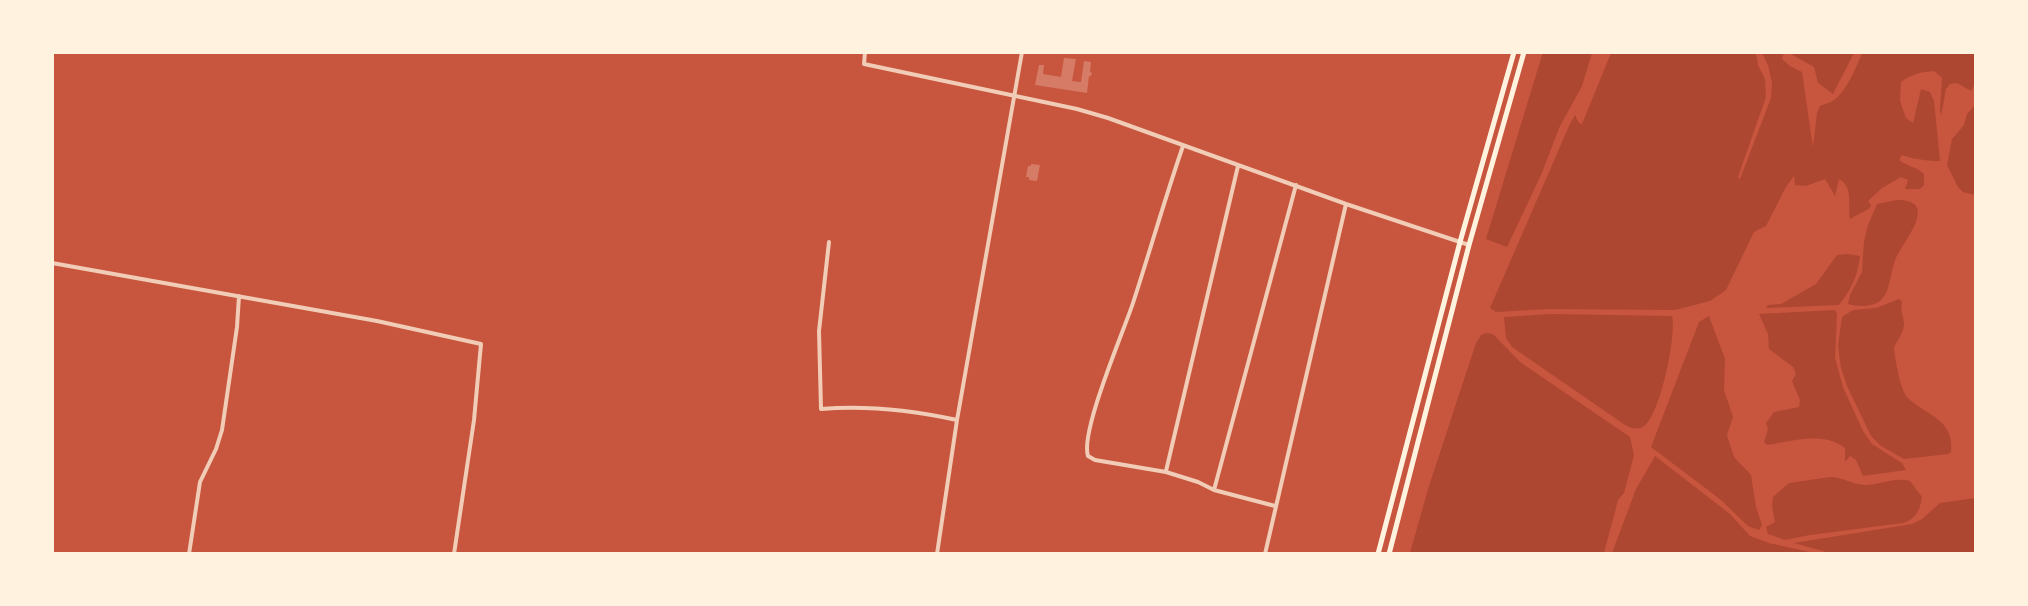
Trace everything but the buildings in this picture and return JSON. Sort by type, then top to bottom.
[{"type":"main road","points":[[1378,554],[1460,242],[1514,52]]},
{"type":"main road","points":[[1389,554],[1469,245],[1524,52]]},
{"type":"street","points":[[866,52],[864,64],[1090,112],[1346,204],[1469,245]]},
{"type":"street","points":[[937,554],[957,420],[1022,52]]},
{"type":"street","points":[[1183,146],[1089,431],[1088,456],[1095,460],[1166,472],[1198,482],[1214,490],[1275,506]]},
{"type":"street","points":[[1166,472],[1238,165]]},
{"type":"street","points":[[1214,490],[1296,185]]},
{"type":"street","points":[[1264,554],[1346,204]]},
{"type":"street","points":[[829,242],[819,331],[821,409],[847,406],[895,408],[957,420]]},
{"type":"street","points":[[52,263],[377,321],[481,344],[474,420],[454,554]]},
{"type":"street","points":[[189,554],[200,482],[216,449],[222,430],[237,327],[239,296]]},
{"type":"shaded area","points":[[1543,52],[1592,53],[1582,86],[1560,126],[1541,175],[1507,247],[1486,239]]},
{"type":"shaded area","points":[[1611,53],[1756,53],[1758,65],[1765,79],[1766,97],[1738,177],[1740,179],[1771,98],[1772,83],[1768,65],[1762,53],[1784,53],[1782,59],[1802,72],[1813,147],[1820,106],[1831,102],[1843,91],[1862,53],[1975,53],[1975,84],[1971,91],[1957,83],[1950,84],[1946,89],[1941,116],[1942,78],[1934,71],[1917,74],[1901,82],[1900,101],[1906,118],[1913,123],[1921,89],[1930,92],[1934,101],[1940,161],[1921,160],[1902,155],[1899,160],[1924,174],[1924,185],[1920,189],[1905,189],[1908,180],[1901,177],[1882,188],[1868,201],[1870,208],[1850,219],[1848,191],[1844,182],[1839,179],[1835,196],[1825,179],[1806,186],[1795,185],[1794,176],[1766,226],[1754,232],[1726,290],[1710,301],[1675,310],[1548,309],[1496,312],[1490,308],[1569,126],[1575,115],[1582,124]]},
{"type":"shaded area","points":[[1789,53],[1854,53],[1833,94],[1818,83],[1814,67]]},
{"type":"shaded area","points":[[1975,105],[1975,195],[1963,192],[1958,187],[1947,165],[1952,139],[1964,125],[1967,114]]},
{"type":"shaded area","points":[[1897,200],[1910,202],[1916,206],[1918,213],[1912,231],[1896,258],[1884,297],[1869,305],[1848,304],[1862,272],[1864,241],[1877,204]]},
{"type":"shaded area","points":[[1837,255],[1860,256],[1858,270],[1839,305],[1766,308],[1768,305],[1781,304],[1816,284]]},
{"type":"shaded area","points":[[1899,299],[1902,301],[1904,326],[1894,347],[1902,388],[1907,397],[1944,425],[1951,441],[1951,452],[1948,454],[1904,459],[1881,446],[1871,436],[1841,368],[1838,346],[1842,317],[1853,310],[1876,308]]},
{"type":"shaded area","points":[[1835,310],[1837,314],[1835,358],[1843,387],[1863,431],[1872,444],[1902,463],[1906,470],[1863,476],[1856,460],[1850,456],[1845,462],[1845,448],[1836,443],[1817,439],[1767,445],[1764,442],[1768,429],[1766,423],[1774,412],[1799,407],[1800,400],[1792,381],[1796,374],[1793,367],[1769,349],[1768,334],[1759,314]]},
{"type":"shaded area","points":[[1551,314],[1672,316],[1672,340],[1666,374],[1655,408],[1643,427],[1634,428],[1625,425],[1512,347],[1506,338],[1504,317]]},
{"type":"shaded area","points":[[1709,316],[1725,359],[1724,390],[1733,417],[1727,435],[1734,457],[1751,475],[1756,507],[1762,525],[1759,530],[1748,526],[1721,500],[1651,447],[1699,322]]},
{"type":"shaded area","points":[[1493,334],[1520,362],[1630,437],[1634,455],[1624,493],[1618,500],[1604,553],[1410,553],[1429,486],[1476,343],[1481,335]]},
{"type":"shaded area","points":[[1655,456],[1730,514],[1750,536],[1769,543],[1814,553],[1612,553],[1636,489]]},
{"type":"shaded area","points":[[1830,477],[1863,485],[1899,480],[1910,481],[1922,497],[1920,506],[1914,516],[1903,523],[1785,540],[1768,534],[1766,527],[1775,522],[1773,497],[1789,483]]},
{"type":"shaded area","points":[[1975,498],[1975,553],[1830,553],[1794,543],[1912,524],[1922,519],[1940,503]]}]
